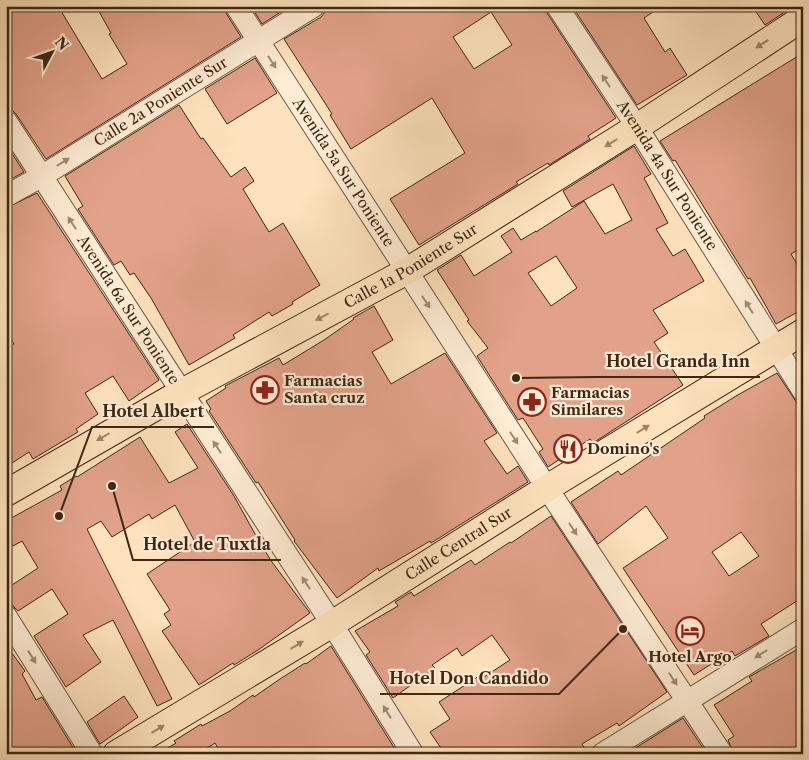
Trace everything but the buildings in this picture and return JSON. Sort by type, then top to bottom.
[{"type":"main road","name":"Calle 1a Poniente Sur","points":[[6,493],[182,392],[407,271],[636,127],[803,18]]},
{"type":"main road","name":"Calle Central Sur","points":[[116,754],[332,624],[547,488],[803,332]]},
{"type":"street","name":"Avenida 5a Sur Poniente","points":[[236,6],[547,488],[722,754]]},
{"type":"street","name":"Calle 2a Poniente Sur","points":[[6,196],[42,176],[314,6]]},
{"type":"street","name":"Avenida 4a Sur Poniente","points":[[557,6],[803,391]]},
{"type":"street","name":"Avenida 6a Sur Poniente","points":[[6,122],[332,624],[413,754]]},
{"type":"street","points":[[6,616],[92,754]]},
{"type":"street","points":[[602,754],[803,629]]},
{"type":"place","name":"Hotel Granda Inn","points":[[516,378]]},
{"type":"place","name":"Farmacias Santa cruz","points":[[265,390]]},
{"type":"place","name":"Farmacias Similares","points":[[532,402]]},
{"type":"place","name":"Domino's","points":[[568,449]]},
{"type":"place","name":"Hotel de Tuxtla","points":[[112,486]]},
{"type":"place","name":"Hotel Albert","points":[[59,516]]},
{"type":"place","name":"Hotel Don Candido","points":[[623,629]]},
{"type":"place","name":"Hotel Argo","points":[[690,631]]}]
